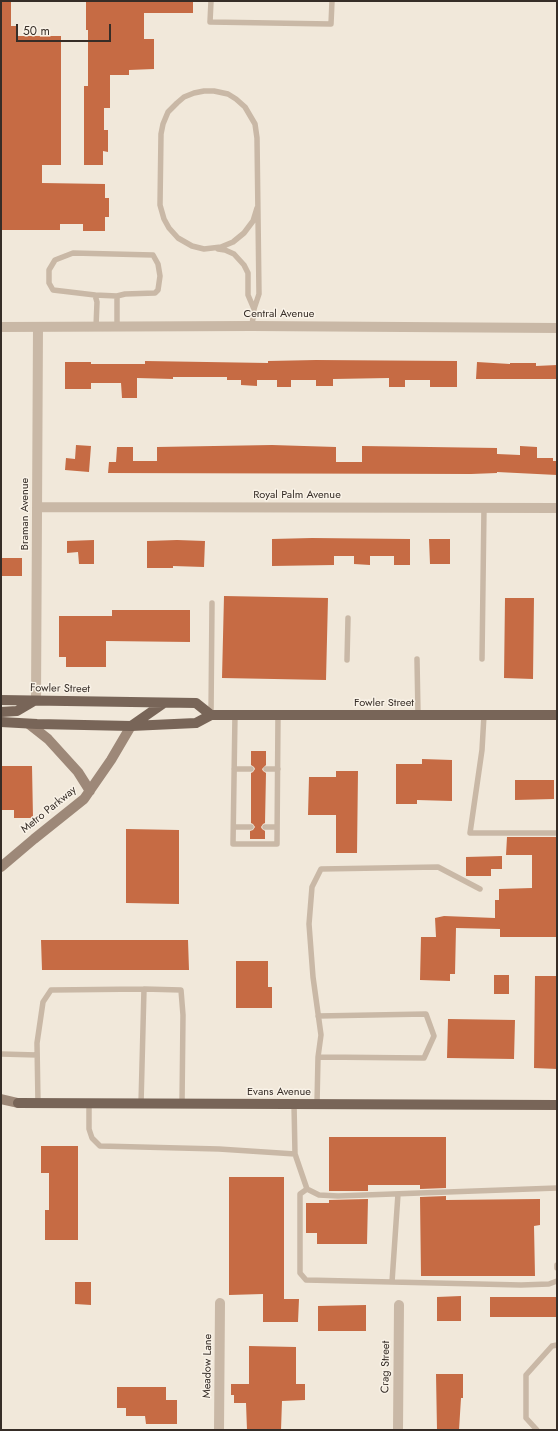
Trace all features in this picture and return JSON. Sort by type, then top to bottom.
[{"type":"main road","name":"Fowler Street","points":[[1,700],[196,703],[211,715]]},
{"type":"main road","points":[[1,712],[17,711],[36,700]]},
{"type":"main road","points":[[131,726],[164,703]]},
{"type":"main road","name":"Fowler Street","points":[[1,722],[131,726],[196,723],[211,715],[557,715]]},
{"type":"main road","points":[[28,724],[48,739],[78,772],[90,791]]},
{"type":"main road","name":"Metro Parkway","points":[[1,867],[76,806],[90,791],[112,760],[131,726]]},
{"type":"main road","points":[[1,1099],[18,1104]]},
{"type":"main road","name":"Evans Avenue","points":[[1,1103],[557,1105]]},
{"type":"street","name":"Central Avenue","points":[[1,327],[252,326],[557,328]]},
{"type":"street","name":"Braman Avenue","points":[[36,700],[38,327]]},
{"type":"street","name":"Royal Palm Avenue","points":[[37,507],[557,508]]},
{"type":"street","name":"Meadow Lane","points":[[219,1430],[220,1303]]},
{"type":"street","name":"Crag Street","points":[[398,1430],[399,1305]]},
{"type":"lane","points":[[211,1],[210,22],[331,24],[332,1]]},
{"type":"lane","points":[[252,326],[254,309],[259,294],[257,138],[255,124],[249,112],[236,99],[228,94],[214,91],[194,93],[180,100],[168,112],[162,128],[160,143],[161,210],[169,228],[182,240],[200,248],[214,248],[230,252],[238,257],[244,265],[248,279],[248,295],[254,309]]},
{"type":"lane","points":[[214,248],[234,242],[244,233],[253,221],[257,208]]},
{"type":"lane","points":[[73,253],[154,255],[158,264],[160,276],[158,290],[155,293],[125,294],[117,296],[53,290],[49,283],[49,270],[55,260],[73,253]]},
{"type":"lane","points":[[95,295],[97,302],[96,327]]},
{"type":"lane","points":[[117,296],[117,327]]},
{"type":"lane","points":[[482,659],[484,508]]},
{"type":"lane","points":[[211,715],[212,603]]},
{"type":"lane","points":[[347,660],[348,618]]},
{"type":"lane","points":[[417,659],[418,715]]},
{"type":"lane","points":[[234,715],[233,844],[277,844],[278,715]]},
{"type":"lane","points":[[484,715],[482,750],[470,833],[557,834]]},
{"type":"lane","points":[[234,769],[251,769]]},
{"type":"lane","points":[[266,769],[278,769]]},
{"type":"lane","points":[[234,827],[250,827]]},
{"type":"lane","points":[[265,827],[277,827]]},
{"type":"lane","points":[[317,1104],[318,1057],[321,1035],[313,977],[309,924],[312,887],[321,869],[438,867],[480,889]]},
{"type":"lane","points":[[141,1104],[144,989]]},
{"type":"lane","points":[[38,1103],[36,1043],[42,1002],[51,990],[144,989],[181,990],[183,1015],[182,1104]]},
{"type":"lane","points":[[318,1016],[426,1014],[434,1036],[424,1058],[318,1057]]},
{"type":"lane","points":[[1,1054],[37,1055]]},
{"type":"lane","points":[[89,1103],[89,1129],[92,1138],[100,1146],[219,1149],[295,1154]]},
{"type":"lane","points":[[294,1104],[295,1154],[307,1189],[319,1195],[338,1196],[557,1188]]},
{"type":"lane","points":[[307,1189],[300,1194],[300,1273],[306,1280],[521,1285],[549,1284],[557,1281]]},
{"type":"lane","points":[[392,1282],[398,1194]]},
{"type":"lane","points":[[537,1430],[526,1418],[526,1375],[552,1346],[557,1345]]},
{"type":"building","points":[[1,1],[11,1],[11,26],[16,26],[16,36],[61,36],[61,165],[42,165],[42,183],[105,184],[105,198],[109,198],[109,217],[105,217],[105,231],[83,231],[83,224],[60,224],[60,230],[1,230]]},
{"type":"building","points":[[86,1],[193,1],[193,13],[144,13],[144,39],[154,39],[154,69],[129,70],[129,75],[110,75],[110,108],[104,108],[104,130],[108,130],[108,152],[103,151],[103,165],[84,165],[84,86],[88,86],[88,30],[86,30]]},
{"type":"building","points":[[145,361],[268,363],[268,361],[457,361],[457,387],[430,387],[430,380],[405,380],[405,387],[389,387],[389,378],[333,379],[333,386],[316,386],[316,380],[291,380],[291,387],[277,387],[277,380],[257,380],[257,386],[241,385],[241,380],[227,380],[227,377],[173,377],[173,379],[137,378],[137,398],[122,398],[121,383],[91,383],[91,389],[65,389],[65,362],[91,362],[91,364],[145,364]]},
{"type":"building","points":[[477,362],[510,364],[536,363],[536,366],[557,365],[557,379],[476,379]]},
{"type":"building","points":[[76,445],[91,446],[89,472],[65,470],[66,458],[75,459]]},
{"type":"building","points":[[272,445],[336,447],[336,462],[362,462],[362,446],[497,448],[497,454],[520,455],[520,446],[537,447],[537,458],[553,458],[553,461],[557,461],[557,475],[497,472],[471,474],[108,473],[109,462],[116,462],[117,447],[133,447],[133,461],[157,461],[157,447]]},
{"type":"building","points":[[272,539],[410,539],[410,565],[394,565],[394,556],[370,556],[370,565],[354,564],[354,556],[334,556],[334,565],[272,566]]},
{"type":"building","points":[[429,539],[450,539],[450,564],[430,564]]},
{"type":"building","points":[[94,540],[94,564],[79,564],[78,552],[67,553],[67,541]]},
{"type":"building","points":[[147,541],[205,541],[204,567],[173,566],[173,568],[147,568]]},
{"type":"building","points":[[1,558],[22,558],[22,576],[1,576]]},
{"type":"building","points":[[224,596],[328,598],[326,680],[222,678]]},
{"type":"building","points":[[505,598],[534,598],[533,679],[504,678]]},
{"type":"building","points":[[112,610],[190,610],[190,642],[106,641],[106,667],[66,667],[66,657],[59,657],[59,616],[112,616]]},
{"type":"building","points":[[251,751],[266,751],[266,765],[262,769],[266,773],[265,823],[261,827],[265,831],[265,839],[250,839],[250,831],[255,827],[251,823],[251,773],[255,769],[251,765]]},
{"type":"building","points":[[422,759],[452,760],[452,801],[417,800],[417,804],[396,804],[396,764],[422,764]]},
{"type":"building","points":[[1,766],[32,766],[33,818],[14,818],[14,810],[1,810]]},
{"type":"building","points":[[336,771],[358,771],[357,853],[336,853],[336,815],[308,815],[309,777],[336,777]]},
{"type":"building","points":[[515,780],[554,780],[554,799],[515,800]]},
{"type":"building","points":[[126,829],[179,830],[179,904],[126,903]]},
{"type":"building","points":[[507,837],[557,837],[557,937],[500,937],[500,929],[456,928],[455,974],[450,974],[450,981],[420,980],[421,937],[436,937],[435,918],[444,916],[495,918],[495,900],[499,900],[499,889],[532,888],[532,855],[506,855]]},
{"type":"building","points":[[502,856],[502,869],[491,869],[491,876],[466,876],[466,857]]},
{"type":"building","points":[[41,940],[188,940],[189,970],[42,970]]},
{"type":"building","points":[[236,961],[268,961],[268,987],[272,987],[272,1008],[236,1008]]},
{"type":"building","points":[[494,975],[509,975],[509,994],[494,994]]},
{"type":"building","points":[[535,976],[557,976],[557,1069],[534,1068]]},
{"type":"building","points":[[448,1019],[515,1020],[514,1059],[447,1058]]},
{"type":"building","points":[[329,1137],[446,1137],[446,1188],[420,1189],[420,1185],[368,1185],[368,1191],[329,1191]]},
{"type":"building","points":[[41,1146],[78,1146],[78,1240],[45,1240],[45,1210],[49,1210],[49,1173],[41,1173]]},
{"type":"building","points":[[229,1177],[284,1177],[284,1299],[299,1299],[298,1322],[263,1322],[263,1294],[229,1295]]},
{"type":"building","points":[[446,1196],[446,1200],[540,1199],[540,1225],[534,1226],[535,1276],[421,1276],[420,1197]]},
{"type":"building","points":[[368,1199],[367,1244],[317,1244],[317,1233],[306,1233],[306,1203],[329,1203],[329,1200]]},
{"type":"building","points":[[75,1282],[91,1282],[91,1305],[75,1304]]},
{"type":"building","points":[[461,1296],[461,1321],[437,1321],[437,1297]]},
{"type":"building","points":[[490,1297],[557,1297],[557,1317],[490,1317]]},
{"type":"building","points":[[366,1305],[366,1331],[318,1331],[318,1306]]},
{"type":"building","points":[[249,1346],[296,1347],[296,1384],[305,1384],[305,1400],[282,1401],[281,1430],[247,1430],[246,1403],[234,1403],[234,1395],[231,1395],[231,1384],[249,1384]]},
{"type":"building","points":[[436,1374],[463,1374],[463,1398],[461,1398],[459,1430],[437,1430]]},
{"type":"building","points":[[117,1387],[166,1387],[166,1400],[177,1400],[177,1424],[146,1424],[145,1416],[126,1416],[126,1408],[117,1408]]}]
